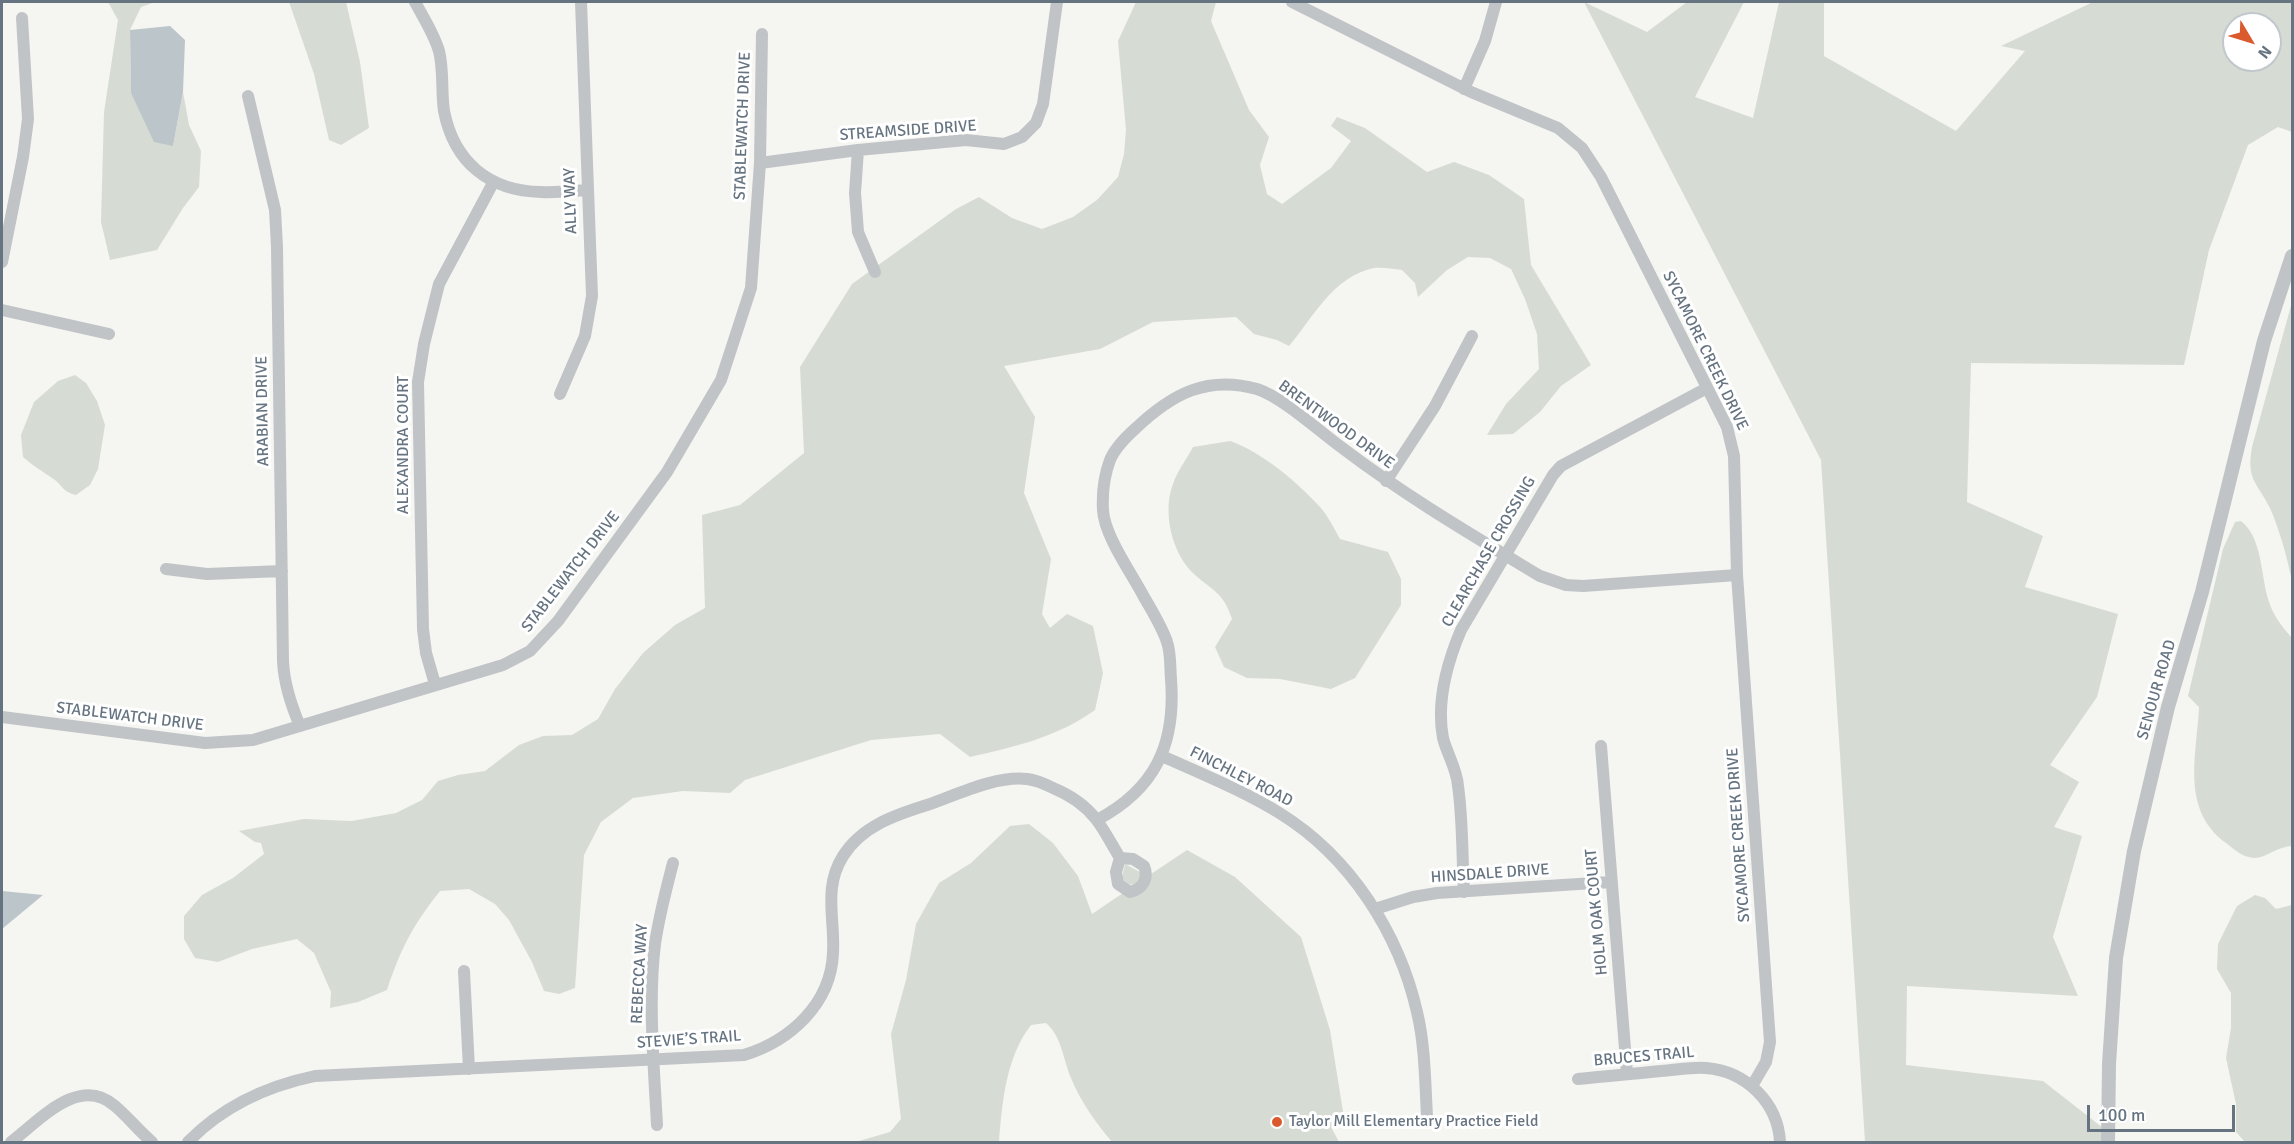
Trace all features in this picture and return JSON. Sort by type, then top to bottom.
[{"type":"street","points":[[415,2],[439,49],[448,131],[459,151],[473,167],[493,183],[515,190],[541,192],[587,190]]},
{"type":"street","name":"ALLY WAY","points":[[560,394],[577,358],[590,313],[592,296],[581,2]]},
{"type":"street","name":"STREAMSIDE DRIVE","points":[[760,163],[858,150],[966,141],[1004,144],[1022,137],[1036,123],[1042,110],[1057,2]]},
{"type":"street","name":"SYCAMORE CREEK DRIVE","points":[[1292,2],[1464,89],[1558,128],[1582,148],[1601,177],[1726,427],[1734,456],[1737,575],[1770,1042],[1766,1062],[1752,1086]]},
{"type":"street","points":[[1464,89],[1485,41],[1496,2]]},
{"type":"street","points":[[2,262],[23,157],[28,119],[22,18]]},
{"type":"street","name":"STABLEWATCH DRIVE","points":[[2,717],[205,743],[253,740],[503,665],[530,651],[558,621],[667,472],[721,380],[751,288],[760,163],[762,34]]},
{"type":"street","name":"ARABIAN DRIVE","points":[[248,96],[275,210],[284,677],[292,708],[300,726]]},
{"type":"street","points":[[858,150],[855,193],[858,232],[875,272]]},
{"type":"street","name":"ALEXANDRA COURT","points":[[435,684],[426,653],[423,629],[418,382],[424,344],[440,284],[493,183]]},
{"type":"street","name":"SENOUR ROAD","points":[[2108,1143],[2109,1064],[2116,958],[2134,851],[2168,707],[2202,592],[2264,340],[2292,256]]},
{"type":"street","points":[[2,310],[109,333]]},
{"type":"street","points":[[1386,481],[1435,406],[1472,336]]},
{"type":"street","name":"BRENTWOOD DRIVE","points":[[1097,820],[1119,808],[1147,782],[1162,756],[1170,732],[1172,712],[1168,644],[1116,547],[1103,513],[1103,482],[1111,457],[1128,436],[1157,408],[1182,392],[1224,384],[1259,390],[1287,406],[1386,481],[1539,576],[1566,585],[1583,586],[1737,575]]},
{"type":"street","name":"CLEARCHASE CROSSING","points":[[1464,892],[1458,784],[1444,738],[1442,697],[1450,656],[1461,630],[1553,475],[1561,466],[1707,388]]},
{"type":"street","points":[[166,569],[207,574],[282,571]]},
{"type":"street","name":"HOLM OAK COURT","points":[[1600,746],[1627,1074]]},
{"type":"street","name":"FINCHLEY ROAD","points":[[1162,756],[1259,801],[1291,821],[1331,855],[1375,909],[1406,973],[1417,1012],[1427,1116]]},
{"type":"street","name":"STEVIE’S TRAIL","points":[[188,1143],[212,1121],[234,1106],[289,1082],[315,1076],[744,1055],[775,1043],[804,1020],[821,996],[831,967],[833,953],[830,900],[833,877],[843,856],[851,846],[869,829],[885,820],[991,783],[1015,778],[1036,780],[1068,794],[1097,820],[1120,858]]},
{"type":"street","name":"REBECCA WAY","points":[[657,1125],[653,1060],[655,946],[673,863]]},
{"type":"street","name":"HINSDALE DRIVE","points":[[1375,909],[1413,897],[1610,882]]},
{"type":"street","points":[[464,971],[469,1068]]},
{"type":"street","name":"BRUCES TRAIL","points":[[1578,1079],[1706,1068],[1736,1077],[1752,1086],[1768,1104],[1779,1129],[1780,1143]]},
{"type":"street","points":[[11,1143],[63,1101],[89,1095],[98,1096],[114,1105],[152,1143]]},
{"type":"shaded area","points":[[108,2],[155,2],[141,7],[130,30],[131,93],[173,146],[183,92],[189,125],[201,151],[199,187],[157,250],[110,260],[101,222],[104,112],[118,20]]},
{"type":"shaded area","points":[[289,2],[346,2],[360,62],[369,128],[341,145],[329,140],[314,74]]},
{"type":"shaded area","points":[[1136,2],[1216,2],[1211,21],[1249,110],[1269,137],[1260,165],[1267,194],[1282,204],[1331,168],[1351,141],[1331,126],[1337,117],[1365,128],[1427,172],[1454,162],[1489,175],[1524,199],[1531,265],[1591,365],[1561,386],[1540,412],[1513,434],[1487,435],[1506,404],[1539,369],[1537,334],[1525,299],[1511,269],[1490,258],[1468,257],[1447,270],[1418,297],[1415,283],[1402,270],[1374,268],[1359,273],[1335,289],[1289,346],[1254,334],[1236,317],[1153,322],[1100,349],[1004,366],[1035,417],[1024,493],[1051,559],[1042,614],[1050,628],[1067,614],[1093,626],[1103,673],[1095,710],[1051,734],[1019,745],[970,757],[940,734],[871,740],[745,780],[730,793],[683,791],[633,798],[601,822],[584,855],[575,988],[559,994],[544,991],[532,962],[509,920],[495,904],[469,889],[440,891],[422,915],[409,938],[387,990],[358,1002],[330,1008],[331,992],[314,953],[297,939],[252,949],[218,962],[195,958],[184,939],[184,916],[202,895],[233,878],[264,854],[261,843],[255,842],[239,831],[304,819],[352,821],[396,813],[422,800],[438,781],[485,771],[519,745],[543,736],[572,735],[598,719],[615,689],[643,653],[675,625],[705,608],[702,515],[740,505],[804,453],[800,367],[852,284],[956,209],[979,197],[1012,218],[1042,229],[1073,217],[1097,200],[1118,177],[1124,154],[1126,130],[1118,41]]},
{"type":"shaded area","points":[[1584,2],[1647,32],[1687,2],[1744,2],[1695,97],[1753,118],[1779,2],[1824,2],[1824,56],[1956,131],[2025,51],[2001,46],[2093,2],[2292,2],[2292,132],[2278,127],[2248,145],[2209,250],[2184,365],[1971,363],[1967,502],[2043,536],[2025,587],[2118,614],[2097,697],[2050,765],[2079,782],[2054,827],[2082,836],[2053,937],[2078,996],[1907,986],[1906,1065],[2043,1081],[2103,1128],[2103,1142],[1865,1142],[1821,460]]},
{"type":"shaded area","points":[[170,26],[185,40],[183,92],[173,146],[154,142],[131,93],[130,30]]},
{"type":"shaded area","points":[[2292,302],[2292,581],[2277,526],[2250,467],[2252,447]]},
{"type":"shaded area","points":[[75,375],[86,383],[97,401],[105,425],[98,469],[90,485],[76,495],[65,490],[23,457],[21,435],[34,402],[58,381]]},
{"type":"shaded area","points":[[1230,441],[1254,452],[1301,488],[1323,511],[1340,539],[1388,552],[1401,579],[1401,605],[1355,678],[1331,689],[1280,679],[1247,678],[1224,667],[1215,647],[1232,619],[1229,610],[1221,598],[1186,566],[1171,532],[1169,507],[1175,479],[1193,447]]},
{"type":"shaded area","points":[[2241,521],[2248,528],[2257,546],[2272,610],[2292,638],[2292,846],[2258,858],[2242,855],[2236,851],[2212,829],[2202,814],[2194,780],[2199,707],[2188,696],[2223,549],[2235,522]]},
{"type":"shaded area","points":[[1029,824],[1053,843],[1078,876],[1092,914],[1135,885],[1123,880],[1125,864],[1140,872],[1136,884],[1187,850],[1235,877],[1301,937],[1330,1030],[1344,1118],[1331,1127],[1339,1142],[1112,1142],[1079,1095],[1056,1035],[1046,1023],[1031,1025],[1016,1051],[1004,1096],[999,1142],[798,1142],[859,1141],[890,1132],[901,1119],[891,1034],[906,980],[916,924],[939,883],[971,863],[1010,826]]},
{"type":"shaded area","points":[[2,891],[43,895],[2,929]]},
{"type":"shaded area","points":[[2255,895],[2265,898],[2276,909],[2292,905],[2292,1142],[2245,1142],[2236,1132],[2236,1104],[2226,1058],[2231,1028],[2231,993],[2217,969],[2218,944],[2237,906]]},
{"type":"place","name":"Taylor Mill Elementary Practice Field","points":[[1277,1122]]}]
